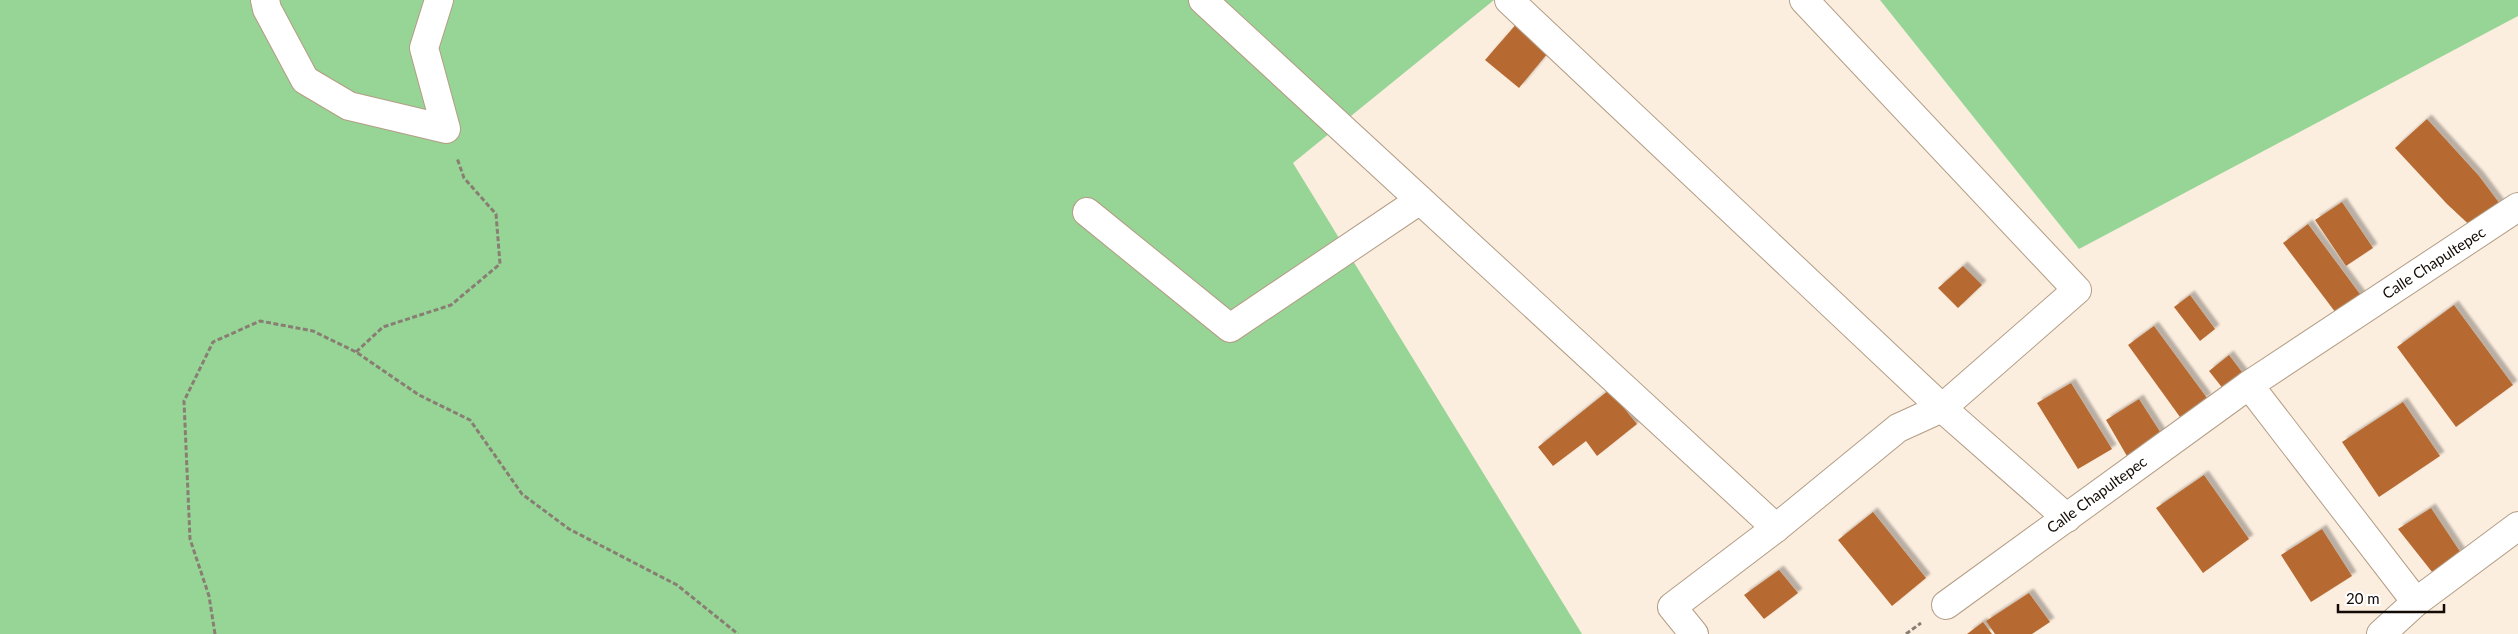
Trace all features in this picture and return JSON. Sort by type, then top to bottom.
[{"type":"street","points":[[265,0],[305,80],[349,106],[446,129],[424,48],[439,0]]},
{"type":"street","points":[[1203,0],[1776,528]]},
{"type":"street","points":[[1509,0],[1942,408],[2067,518]]},
{"type":"street","points":[[1694,634],[1672,607],[1776,528],[1898,428],[1942,408],[2077,290],[1804,0]]},
{"type":"street","points":[[1087,212],[1230,328],[1420,200]]},
{"type":"street","name":"Calle Chapultepec","points":[[1946,605],[2249,385],[2518,208]]},
{"type":"street","points":[[2249,385],[2416,602]]},
{"type":"street","points":[[2382,634],[2416,602],[2518,526]]},
{"type":"path","points":[[356,352],[383,326],[451,305],[500,264],[496,214],[464,178],[446,129]]},
{"type":"path","points":[[215,634],[209,596],[190,539],[184,401],[213,342],[260,321],[313,331],[356,352],[419,394],[470,420],[522,494],[569,530],[677,585],[738,634]]},
{"type":"green space","points":[[0,0],[1494,0],[1293,163],[1582,634],[0,634]]},
{"type":"green space","points":[[1880,0],[2518,0],[2518,16],[2079,249]]},
{"type":"building","points":[[1519,21],[1552,48],[1519,88],[1485,60]]},
{"type":"building","points":[[2427,119],[2479,176],[2506,212],[2477,232],[2447,204],[2395,148]]},
{"type":"building","points":[[2342,202],[2373,248],[2346,266],[2315,220]]},
{"type":"building","points":[[2308,224],[2368,305],[2342,321],[2283,243]]},
{"type":"building","points":[[1963,266],[1982,285],[1958,308],[1938,288]]},
{"type":"building","points":[[2190,295],[2215,329],[2200,341],[2174,307]]},
{"type":"building","points":[[2454,305],[2513,385],[2456,427],[2397,347]]},
{"type":"building","points":[[2154,326],[2207,398],[2180,417],[2128,345]]},
{"type":"building","points":[[2229,355],[2248,380],[2228,395],[2209,371]]},
{"type":"building","points":[[2071,383],[2112,449],[2078,469],[2037,403]]},
{"type":"building","points":[[1609,390],[1637,424],[1597,456],[1586,441],[1553,466],[1538,447]]},
{"type":"building","points":[[2139,399],[2166,441],[2131,463],[2106,420]]},
{"type":"building","points":[[2403,402],[2440,456],[2379,497],[2342,442]]},
{"type":"building","points":[[2204,475],[2249,539],[2203,573],[2156,508]]},
{"type":"building","points":[[2431,508],[2467,562],[2440,582],[2398,529]]},
{"type":"building","points":[[1873,512],[1926,578],[1892,606],[1838,540]]},
{"type":"building","points":[[2322,529],[2352,576],[2311,602],[2281,555]]},
{"type":"building","points":[[1779,570],[1798,593],[1764,619],[1744,595]]},
{"type":"building","points":[[2029,593],[2050,622],[2032,634],[1995,634],[1986,621]]},
{"type":"building","points":[[1983,622],[1992,634],[1967,634]]}]
